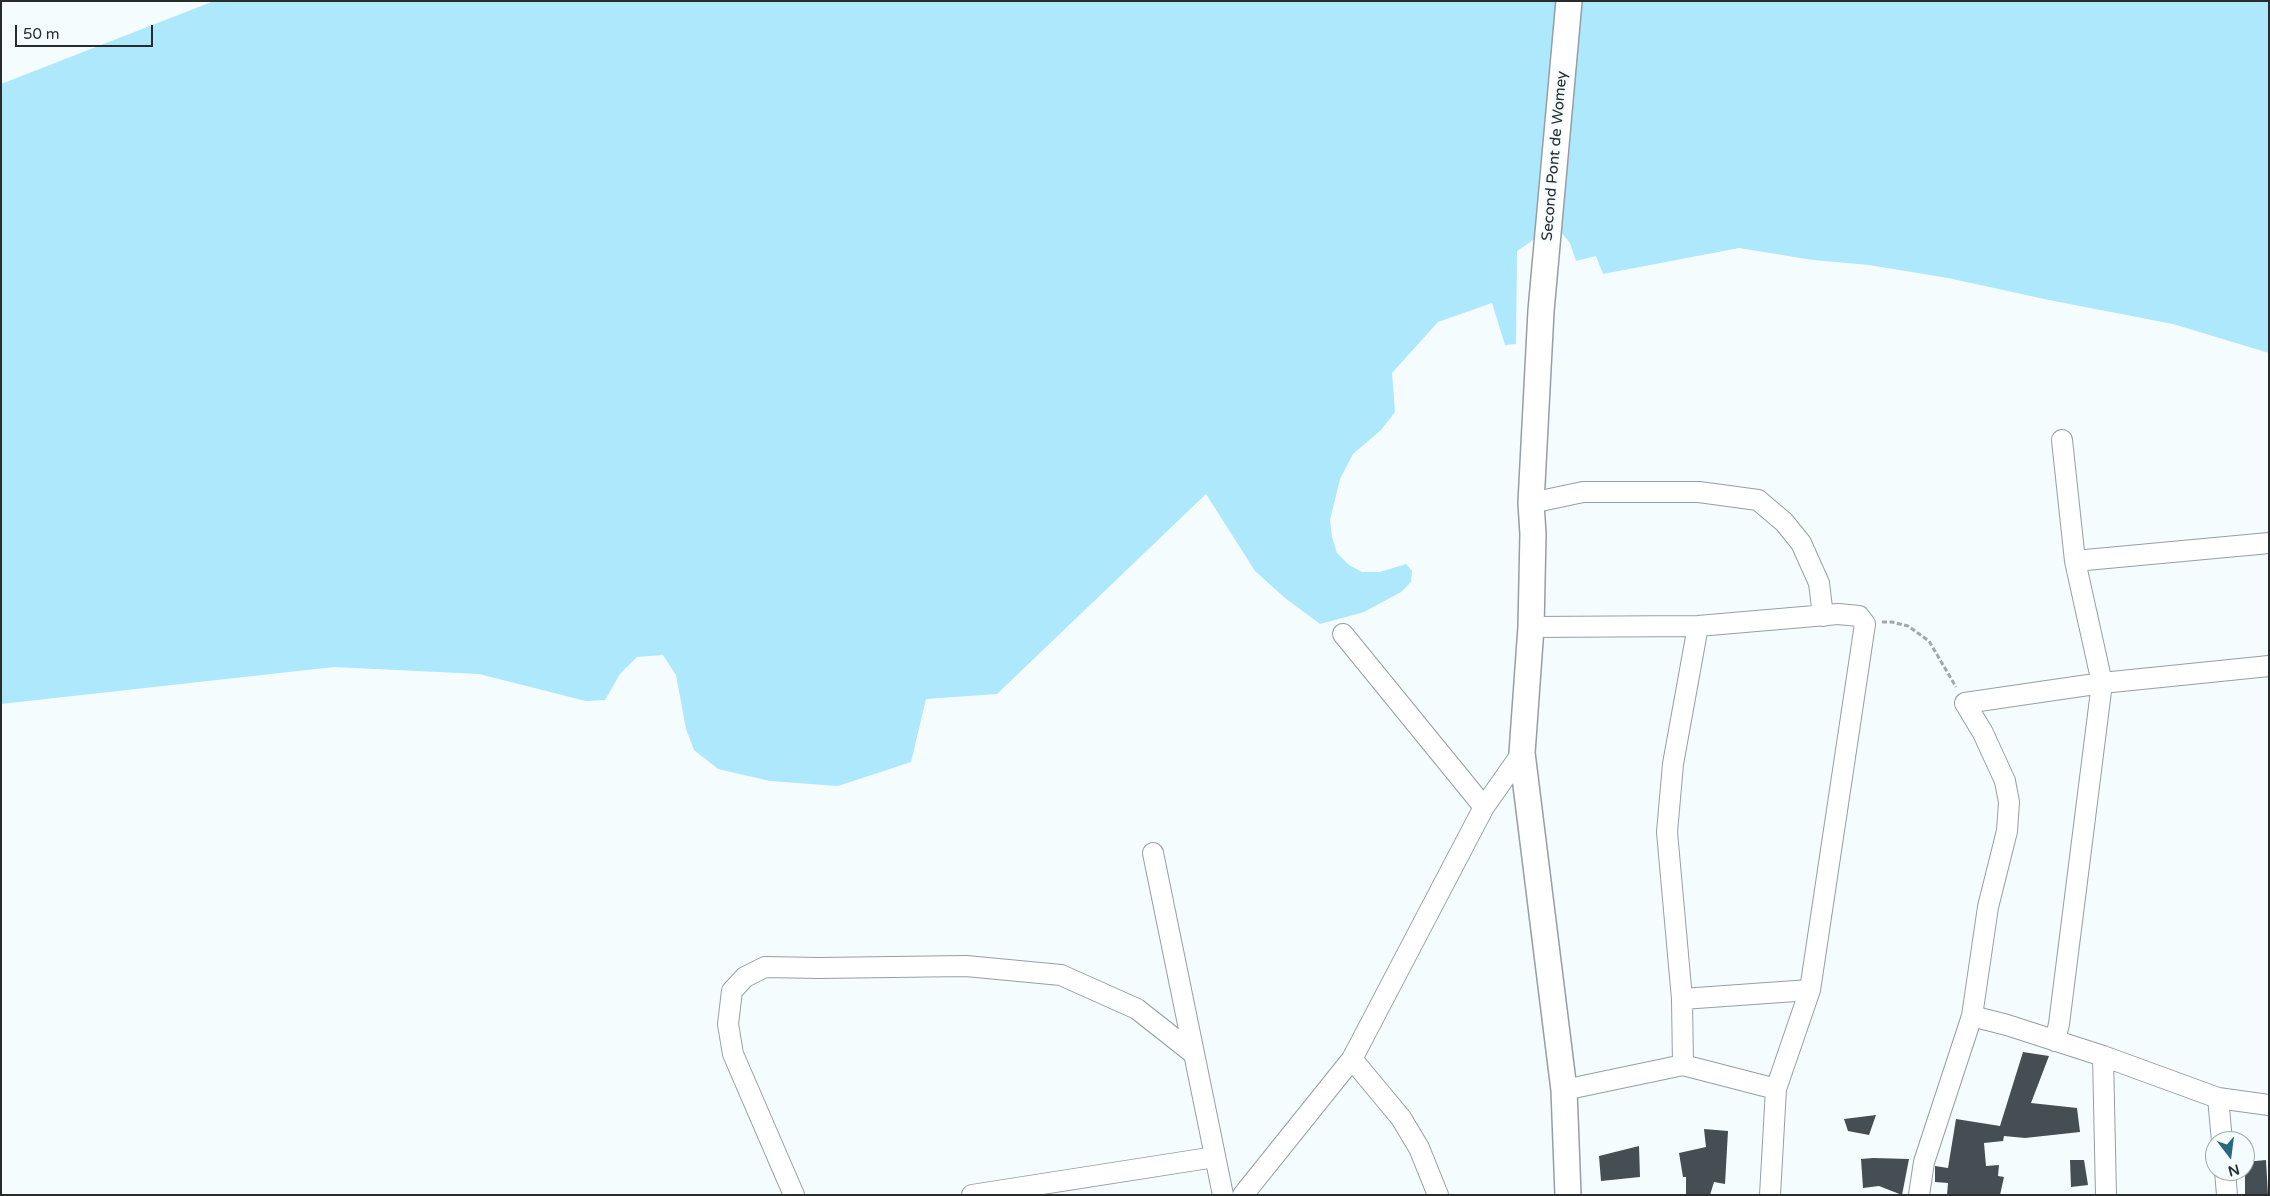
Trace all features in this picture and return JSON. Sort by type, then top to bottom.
[{"type":"main road","name":"Second Pont de Womey","points":[[1568,1195],[1564,1090],[1522,753],[1532,627],[1533,534],[1531,503],[1541,311],[1569,1]]},
{"type":"street","points":[[2055,1041],[2059,1024],[2102,684],[2075,561],[2062,440]]},
{"type":"street","points":[[1531,503],[1583,492],[1698,492],[1758,500],[1784,522],[1801,543],[1820,583],[1823,616]]},
{"type":"street","points":[[2075,561],[2269,543]]},
{"type":"street","points":[[1532,627],[1698,626],[1838,614],[1859,616],[1865,624],[1810,990],[1776,1089],[1770,1195]]},
{"type":"street","points":[[1683,1064],[1682,999],[1667,832],[1673,764],[1698,626]]},
{"type":"street","points":[[1343,634],[1484,807]]},
{"type":"street","points":[[1919,1195],[1924,1162],[1972,1016],[1988,908],[2007,831],[2009,802],[2005,782],[1996,759],[1965,703],[2102,684],[2269,666]]},
{"type":"street","points":[[1243,1195],[1352,1059],[1484,807],[1522,753]]},
{"type":"street","points":[[1153,853],[1222,1195]]},
{"type":"street","points":[[794,1195],[733,1054],[728,1024],[732,991],[745,977],[766,967],[966,966],[1061,975],[1137,1010],[1194,1054]]},
{"type":"street","points":[[1682,999],[1810,990]]},
{"type":"street","points":[[1972,1016],[2007,1025],[2103,1056],[2218,1098],[2269,1105]]},
{"type":"street","points":[[2103,1056],[2106,1195]]},
{"type":"street","points":[[1352,1059],[1401,1118],[1419,1148],[1438,1195]]},
{"type":"street","points":[[1564,1090],[1683,1064],[1776,1089]]},
{"type":"street","points":[[2218,1098],[2221,1131]]},
{"type":"street","points":[[972,1195],[1215,1157]]},
{"type":"street","points":[[2226,1181],[2227,1195]]},
{"type":"path","points":[[1865,624],[1892,622],[1908,626],[1929,641],[1965,703]]},
{"type":"shaded area","points":[[214,1],[2269,1],[2269,353],[2173,324],[1948,278],[1869,265],[1813,260],[1739,248],[1603,274],[1596,256],[1576,261],[1570,243],[1555,225],[1517,251],[1516,344],[1505,345],[1492,303],[1438,322],[1392,373],[1395,412],[1381,430],[1353,454],[1340,479],[1330,520],[1332,537],[1337,553],[1349,565],[1362,572],[1380,572],[1406,564],[1412,571],[1411,582],[1401,592],[1364,612],[1320,624],[1285,598],[1255,571],[1206,494],[997,694],[926,699],[911,762],[838,786],[770,781],[718,769],[694,750],[686,729],[676,675],[663,655],[637,657],[620,674],[605,700],[586,701],[479,674],[334,667],[1,704],[1,84]]},
{"type":"building","points":[[2023,1052],[2049,1056],[2031,1103],[2077,1108],[2080,1132],[2025,1138],[2004,1136],[2003,1141],[1984,1143],[1986,1166],[1999,1165],[1998,1176],[2004,1177],[2000,1195],[1947,1195],[1948,1183],[1935,1182],[1935,1166],[1948,1168],[1956,1119],[2000,1126]]},
{"type":"building","points":[[1876,1115],[1869,1135],[1848,1131],[1844,1119]]},
{"type":"building","points":[[1704,1129],[1728,1131],[1725,1184],[1714,1182],[1710,1195],[1686,1195],[1686,1177],[1683,1177],[1679,1153],[1706,1147]]},
{"type":"building","points":[[1639,1146],[1640,1177],[1601,1181],[1599,1156]]},
{"type":"building","points":[[1861,1159],[1909,1159],[1902,1195],[1879,1186],[1863,1188]]},
{"type":"building","points":[[2070,1160],[2084,1160],[2088,1185],[2071,1187]]},
{"type":"building","points":[[2266,1160],[2268,1195],[2245,1195],[2245,1181],[2255,1181],[2255,1161]]}]
